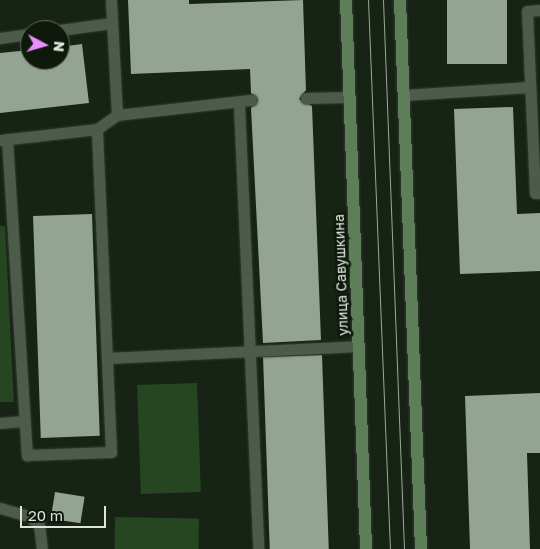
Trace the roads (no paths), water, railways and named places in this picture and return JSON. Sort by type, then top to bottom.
[{"type":"main road","name":"улица Савушкина","points":[[346,0],[366,549]]},
{"type":"main road","points":[[400,0],[420,549]]},
{"type":"lane","points":[[111,0],[117,115]]},
{"type":"lane","points":[[540,10],[527,11],[535,193],[540,193]]},
{"type":"lane","points":[[70,29],[112,24]]},
{"type":"lane","points":[[0,38],[20,35]]},
{"type":"lane","points":[[404,95],[530,87]]},
{"type":"lane","points":[[306,98],[350,97]]},
{"type":"lane","points":[[97,129],[111,452],[27,455],[4,140],[97,129],[117,115],[239,105],[251,100]]},
{"type":"lane","points":[[239,105],[258,549]]},
{"type":"lane","points":[[107,358],[359,346]]},
{"type":"lane","points":[[0,423],[25,422]]},
{"type":"lane","points":[[0,508],[28,516],[39,526],[42,549]]},
{"type":"tram line","points":[[368,0],[390,549]]},
{"type":"tram line","points":[[383,0],[404,549]]}]
